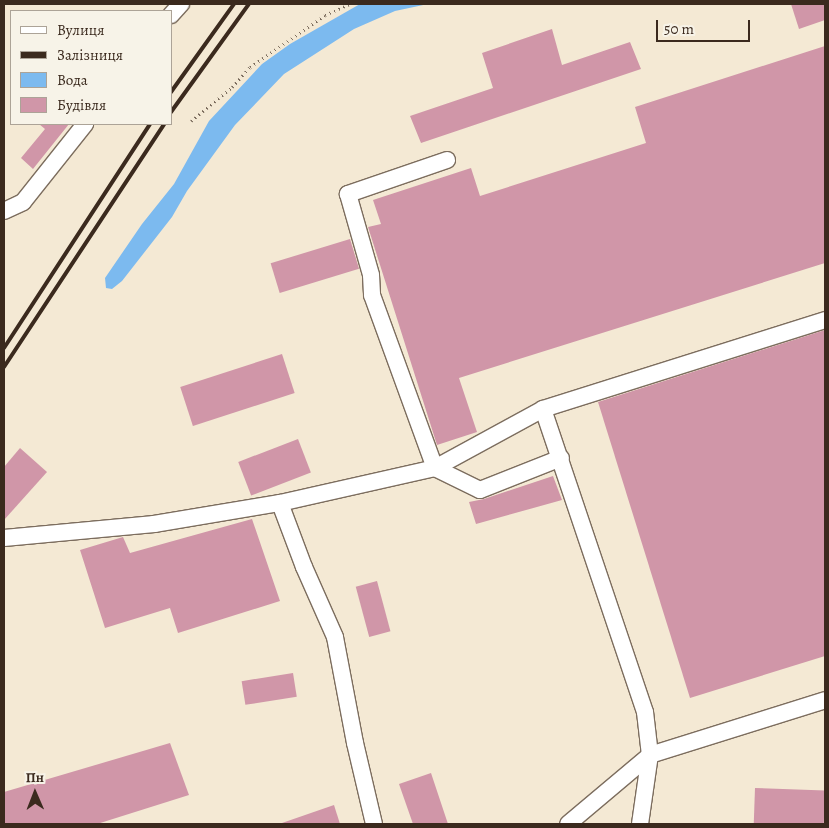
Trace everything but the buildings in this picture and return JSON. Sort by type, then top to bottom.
[{"type":"street","points":[[172,14],[180,4]]},
{"type":"street","points":[[4,211],[23,202],[84,125]]},
{"type":"street","points":[[447,160],[348,194],[371,275],[372,295],[435,468],[480,490],[561,458]]},
{"type":"street","points":[[4,538],[154,524],[280,504],[435,468],[543,409],[825,320]]},
{"type":"street","points":[[543,409],[645,712],[650,755],[640,824]]},
{"type":"street","points":[[280,504],[304,567],[335,638],[355,743],[374,824]]},
{"type":"street","points":[[568,824],[650,755],[825,700]]},
{"type":"path","points":[[191,121],[232,87],[250,67],[325,15],[350,4]]},
{"type":"water","points":[[360,4],[428,4],[395,11],[354,29],[284,74],[235,125],[187,191],[172,217],[122,281],[112,289],[106,288],[105,278],[142,224],[174,184],[209,121],[262,64],[290,44]]},
{"type":"railway","points":[[172,91],[234,4]]},
{"type":"railway","points":[[172,111],[249,4]]},
{"type":"railway","points":[[4,348],[149,125]]},
{"type":"railway","points":[[4,367],[163,125]]}]
